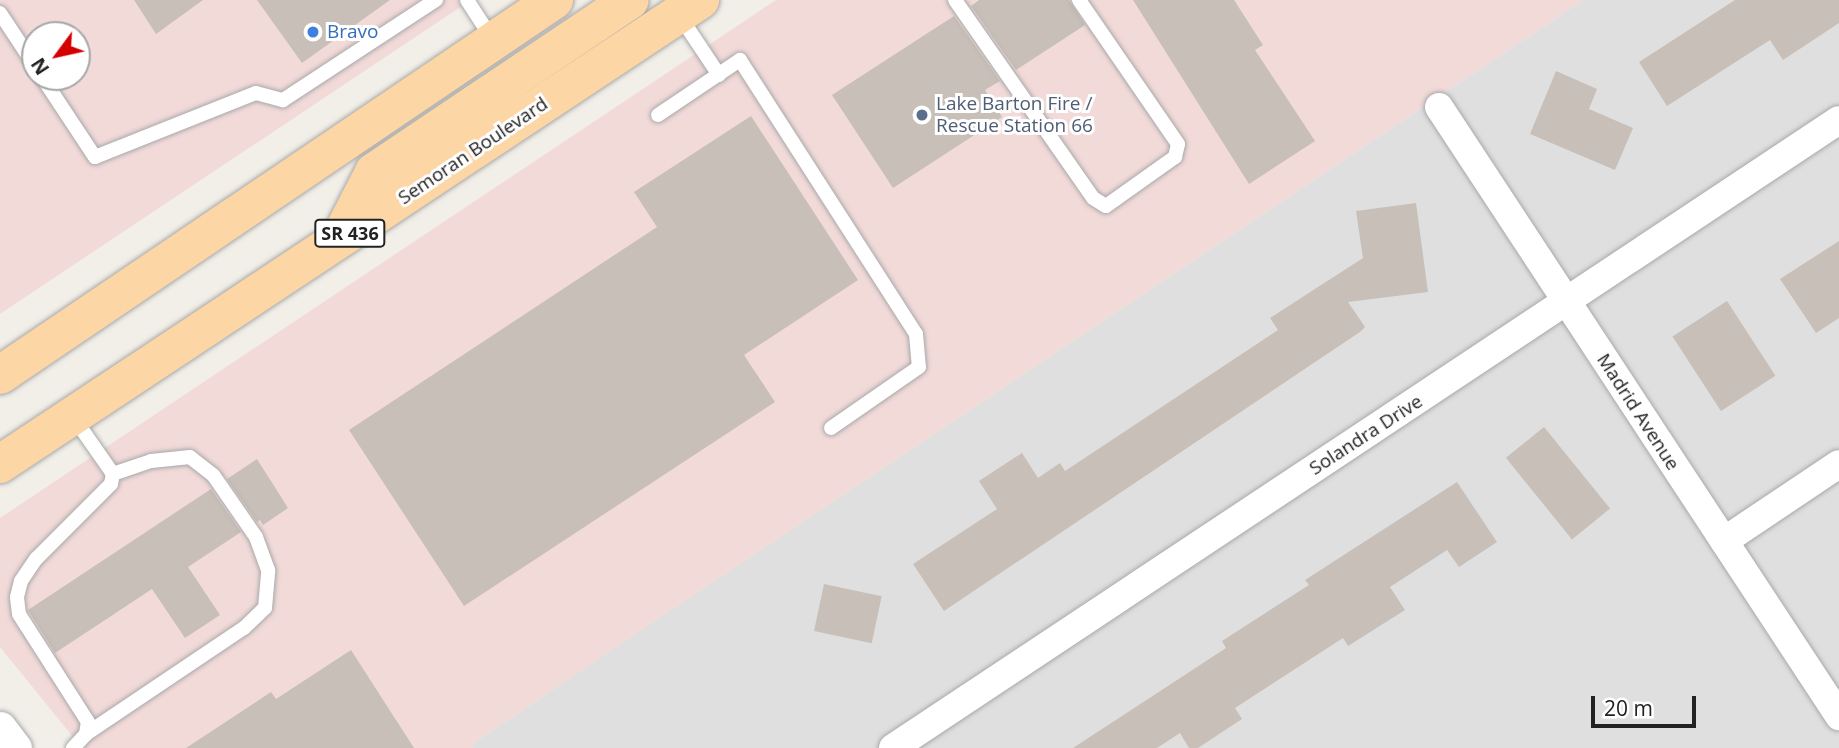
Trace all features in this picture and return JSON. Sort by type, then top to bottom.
[{"type":"main road","points":[[0,375],[554,0]]},
{"type":"main road","points":[[339,240],[373,172],[630,0]]},
{"type":"main road","name":"Semoran Boulevard","points":[[0,464],[689,7]]},
{"type":"street","name":"Madrid Avenue","points":[[1439,107],[1839,716]]},
{"type":"street","name":"Solandra Drive","points":[[893,748],[1839,120]]},
{"type":"street","points":[[1724,541],[1839,464]]},
{"type":"street","points":[[0,729],[15,748]]},
{"type":"lane","points":[[51,91],[95,157],[256,93],[283,100],[436,0]]},
{"type":"lane","points":[[467,0],[494,41]]},
{"type":"lane","points":[[955,0],[1093,198],[1106,206],[1175,157],[1178,144],[1079,0]]},
{"type":"lane","points":[[689,7],[719,75]]},
{"type":"lane","points":[[0,13],[21,45]]},
{"type":"lane","points":[[658,115],[740,60],[916,334],[919,366],[831,428]]},
{"type":"lane","points":[[73,417],[113,474],[111,484],[36,559],[21,581],[17,597],[19,614],[88,722],[86,734]]},
{"type":"lane","points":[[73,748],[86,734],[244,628],[265,608],[268,570],[256,537],[213,475],[190,457],[151,461],[113,474]]},
{"type":"shaded area","points":[[0,0],[471,0],[0,314]]},
{"type":"shaded area","points":[[776,0],[1583,0],[651,623],[472,744],[474,748],[82,748],[0,647],[0,518]]},
{"type":"shaded area","points":[[1583,0],[1839,0],[1839,748],[474,748],[472,744],[651,623]]},
{"type":"building","points":[[134,0],[203,0],[156,34]]},
{"type":"building","name":"Bravo","points":[[257,0],[390,0],[302,63]]},
{"type":"building","points":[[979,0],[1069,0],[1085,25],[1016,70],[971,6]]},
{"type":"building","points":[[1133,0],[1234,0],[1263,45],[1255,50],[1315,141],[1249,184]]},
{"type":"building","points":[[1735,0],[1839,0],[1839,23],[1783,60],[1770,40],[1667,106],[1639,62]]},
{"type":"building","points":[[954,16],[1000,81],[985,90],[1002,117],[893,188],[832,95]]},
{"type":"building","points":[[1556,71],[1597,89],[1589,109],[1633,128],[1615,170],[1530,134]]},
{"type":"building","points":[[751,116],[858,280],[744,355],[775,402],[464,606],[349,430],[657,227],[634,192]]},
{"type":"building","points":[[1416,203],[1428,292],[1348,302],[1365,327],[1360,332],[944,611],[913,564],[997,509],[979,481],[1022,453],[1038,478],[1060,463],[1065,471],[1278,330],[1270,318],[1363,258],[1356,211]]},
{"type":"building","points":[[1839,241],[1839,318],[1816,333],[1780,279]]},
{"type":"building","points":[[1727,301],[1775,376],[1721,411],[1672,336]]},
{"type":"building","points":[[1544,427],[1610,509],[1572,539],[1506,458]]},
{"type":"building","points":[[257,459],[288,508],[263,525],[260,520],[257,522],[227,479]]},
{"type":"building","points":[[1457,482],[1497,542],[1459,567],[1447,550],[1390,587],[1405,610],[1348,646],[1343,638],[1235,708],[1242,719],[1198,748],[1189,748],[1180,733],[1157,748],[1073,748],[1226,648],[1222,641],[1309,585],[1305,580]]},
{"type":"building","points":[[211,489],[241,532],[188,567],[220,615],[185,638],[152,589],[55,653],[28,610]]},
{"type":"building","points":[[824,584],[882,596],[872,643],[814,631]]},
{"type":"building","points":[[351,650],[414,748],[186,748],[271,692],[276,699]]},
{"type":"place","name":"Bravo","points":[[313,32]]},
{"type":"place","name":"Lake Barton Fire / Rescue Station 66","points":[[922,115]]}]
